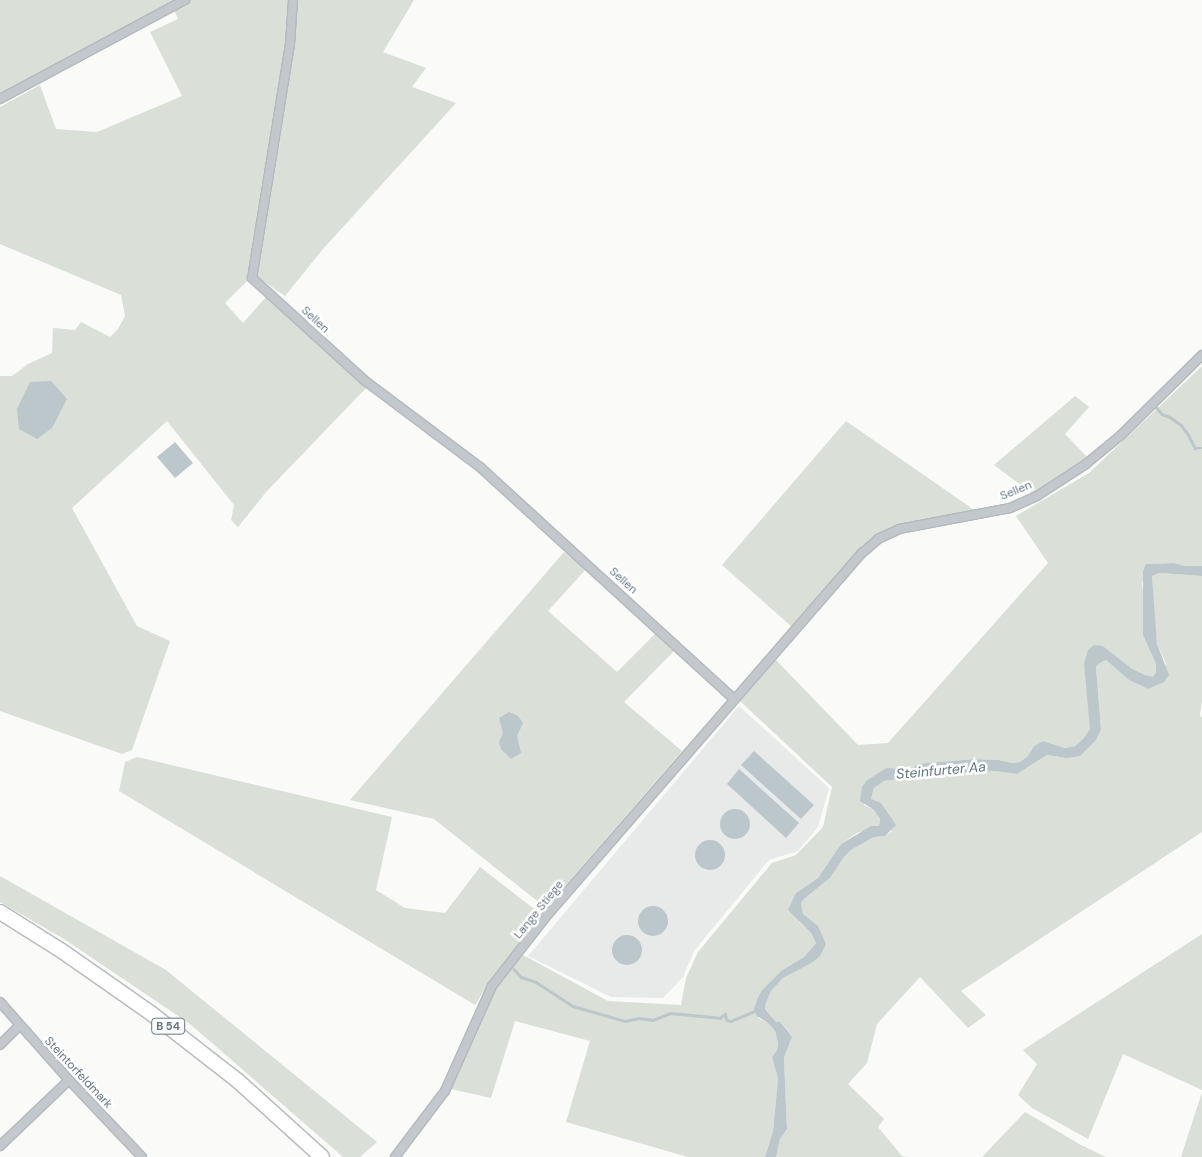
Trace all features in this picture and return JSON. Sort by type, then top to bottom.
[{"type":"highway","name":"B 54","points":[[0,912],[91,970],[158,1019],[238,1082],[322,1157]]},
{"type":"street","points":[[0,99],[185,0]]},
{"type":"street","name":"Sellen","points":[[294,0],[290,44],[252,278],[364,380],[481,468],[734,699],[861,554],[878,539],[900,529],[1010,508],[1037,496],[1086,464],[1120,436],[1202,355]]},
{"type":"street","name":"Lange Stiege","points":[[395,1157],[445,1091],[492,986],[549,914],[734,699]]},
{"type":"street","name":"Steintorfeldmark","points":[[0,1002],[69,1080],[142,1157]]},
{"type":"street","points":[[0,1045],[20,1025]]},
{"type":"street","points":[[0,1146],[69,1080]]},
{"type":"shaded area","points":[[0,0],[414,0],[383,52],[426,68],[412,87],[456,103],[323,249],[285,296],[256,276],[280,133],[272,131],[248,280],[225,303],[243,323],[266,297],[367,387],[267,491],[238,527],[231,520],[234,505],[167,421],[72,508],[137,626],[170,641],[132,750],[122,754],[0,711],[0,376],[12,376],[28,364],[52,353],[53,328],[75,330],[81,322],[110,337],[118,329],[125,316],[121,295],[0,244],[0,107],[40,85],[56,129],[97,132],[182,96],[150,32],[178,19],[174,10],[0,96]]},
{"type":"shaded area","points":[[1202,366],[1202,566],[1185,566],[1174,563],[1146,564],[1142,584],[1144,596],[1143,635],[1156,664],[1156,672],[1153,678],[1131,668],[1103,646],[1084,664],[1091,722],[1090,729],[1075,746],[1065,748],[1043,741],[1034,746],[1028,756],[1020,762],[1012,763],[999,760],[974,759],[917,764],[912,769],[886,768],[867,780],[864,805],[874,810],[880,819],[879,826],[857,833],[841,844],[818,878],[796,893],[799,922],[811,933],[816,943],[804,957],[781,971],[762,990],[758,1018],[768,1023],[775,1031],[778,1043],[777,1050],[772,1057],[778,1079],[773,1131],[765,1157],[688,1157],[566,1122],[590,1041],[515,1021],[491,1098],[451,1089],[495,989],[523,955],[608,1001],[681,1005],[686,978],[698,952],[772,863],[796,855],[823,827],[832,787],[739,700],[775,659],[858,745],[888,743],[1048,563],[1016,516],[1089,473]]},
{"type":"shaded area","points":[[1075,396],[1089,407],[1065,434],[1088,458],[1034,495],[994,465]]},
{"type":"shaded area","points":[[846,421],[980,514],[898,527],[865,545],[792,627],[722,565]]},
{"type":"shaded area","points":[[564,552],[586,569],[548,611],[617,672],[657,632],[676,649],[624,702],[682,751],[546,908],[434,819],[350,800]]},
{"type":"shaded area","points":[[1159,573],[1202,576],[1202,701],[1200,715],[1202,718],[1202,832],[961,991],[986,1015],[968,1028],[920,977],[877,1024],[867,1063],[848,1084],[884,1119],[878,1127],[902,1156],[908,1157],[776,1157],[780,1139],[787,1129],[784,1058],[792,1037],[788,1030],[780,1022],[776,1022],[765,1009],[766,1003],[771,991],[783,978],[792,973],[826,944],[803,915],[801,903],[830,878],[851,850],[874,837],[885,836],[892,831],[871,799],[874,788],[884,781],[928,775],[994,771],[1017,774],[1047,755],[1066,758],[1101,729],[1096,667],[1100,663],[1106,660],[1129,680],[1148,689],[1166,664],[1157,644],[1154,612],[1152,576]]},
{"type":"shaded area","points":[[739,706],[829,788],[818,827],[798,851],[769,860],[694,951],[683,977],[663,998],[611,997],[528,956]]},
{"type":"shaded area","points":[[137,757],[392,817],[376,890],[405,908],[445,913],[480,867],[542,915],[487,986],[475,1005],[119,791],[125,762]]},
{"type":"shaded area","points":[[0,876],[166,970],[377,1142],[360,1157],[343,1157],[190,1024],[64,939],[0,902]]},
{"type":"shaded area","points":[[1202,934],[1202,1090],[1123,1054],[1088,1139],[1032,1108],[1018,1095],[1037,1064],[1023,1050]]},
{"type":"shaded area","points":[[1202,1092],[1202,1157],[1181,1157]]},
{"type":"shaded area","points":[[1025,1112],[1081,1145],[1106,1157],[982,1157]]},
{"type":"water","points":[[51,381],[67,399],[52,428],[37,439],[19,429],[17,409],[30,382]]},
{"type":"water","points":[[175,442],[193,463],[175,478],[157,457]]},
{"type":"water","name":"Steinfurter Aa","points":[[1174,563],[1185,566],[1202,566],[1202,576],[1159,573],[1152,576],[1157,644],[1169,675],[1164,682],[1148,689],[1129,680],[1106,660],[1100,663],[1096,667],[1101,729],[1096,740],[1080,756],[1066,758],[1047,755],[1017,774],[994,771],[928,775],[884,781],[874,788],[871,799],[881,803],[896,825],[885,836],[874,837],[851,850],[830,878],[801,903],[803,914],[818,926],[826,944],[820,956],[813,962],[783,978],[771,991],[766,1003],[765,1009],[776,1022],[780,1022],[792,1037],[784,1058],[787,1129],[780,1139],[776,1157],[765,1157],[773,1131],[778,1079],[772,1057],[777,1050],[778,1043],[775,1031],[768,1023],[757,1016],[754,1009],[762,990],[781,971],[804,957],[816,943],[811,933],[788,910],[796,893],[818,878],[841,844],[871,826],[879,826],[880,819],[874,810],[860,801],[862,787],[867,780],[886,768],[912,769],[917,764],[974,759],[999,760],[1012,763],[1020,762],[1028,756],[1034,746],[1043,741],[1065,748],[1075,746],[1090,729],[1084,664],[1088,650],[1094,645],[1103,646],[1131,668],[1145,675],[1153,677],[1156,672],[1156,664],[1143,635],[1143,571],[1146,564]]},
{"type":"water","points":[[509,712],[518,716],[523,723],[517,736],[521,753],[511,759],[501,749],[499,742],[503,733],[499,718]]},
{"type":"water","points":[[754,751],[814,805],[801,819],[741,765]]},
{"type":"water","points":[[739,769],[799,823],[786,838],[727,784]]},
{"type":"water","points":[[735,809],[746,813],[750,824],[746,835],[735,839],[724,835],[720,824],[724,813]]},
{"type":"water","points":[[710,840],[721,844],[725,855],[721,866],[710,870],[699,866],[695,855],[699,844]]},
{"type":"water","points":[[653,906],[664,910],[668,921],[664,932],[653,936],[642,932],[638,921],[642,910]]},
{"type":"water","points":[[627,935],[638,939],[642,950],[638,961],[627,965],[616,961],[612,950],[616,939]]},
{"type":"waterway","points":[[1156,407],[1162,414],[1181,425],[1195,448],[1202,448]]},
{"type":"waterway","points":[[514,969],[521,977],[536,982],[573,1006],[625,1021],[639,1018],[653,1020],[670,1013],[720,1018],[725,1014],[727,1020],[731,1021],[757,1010]]}]
